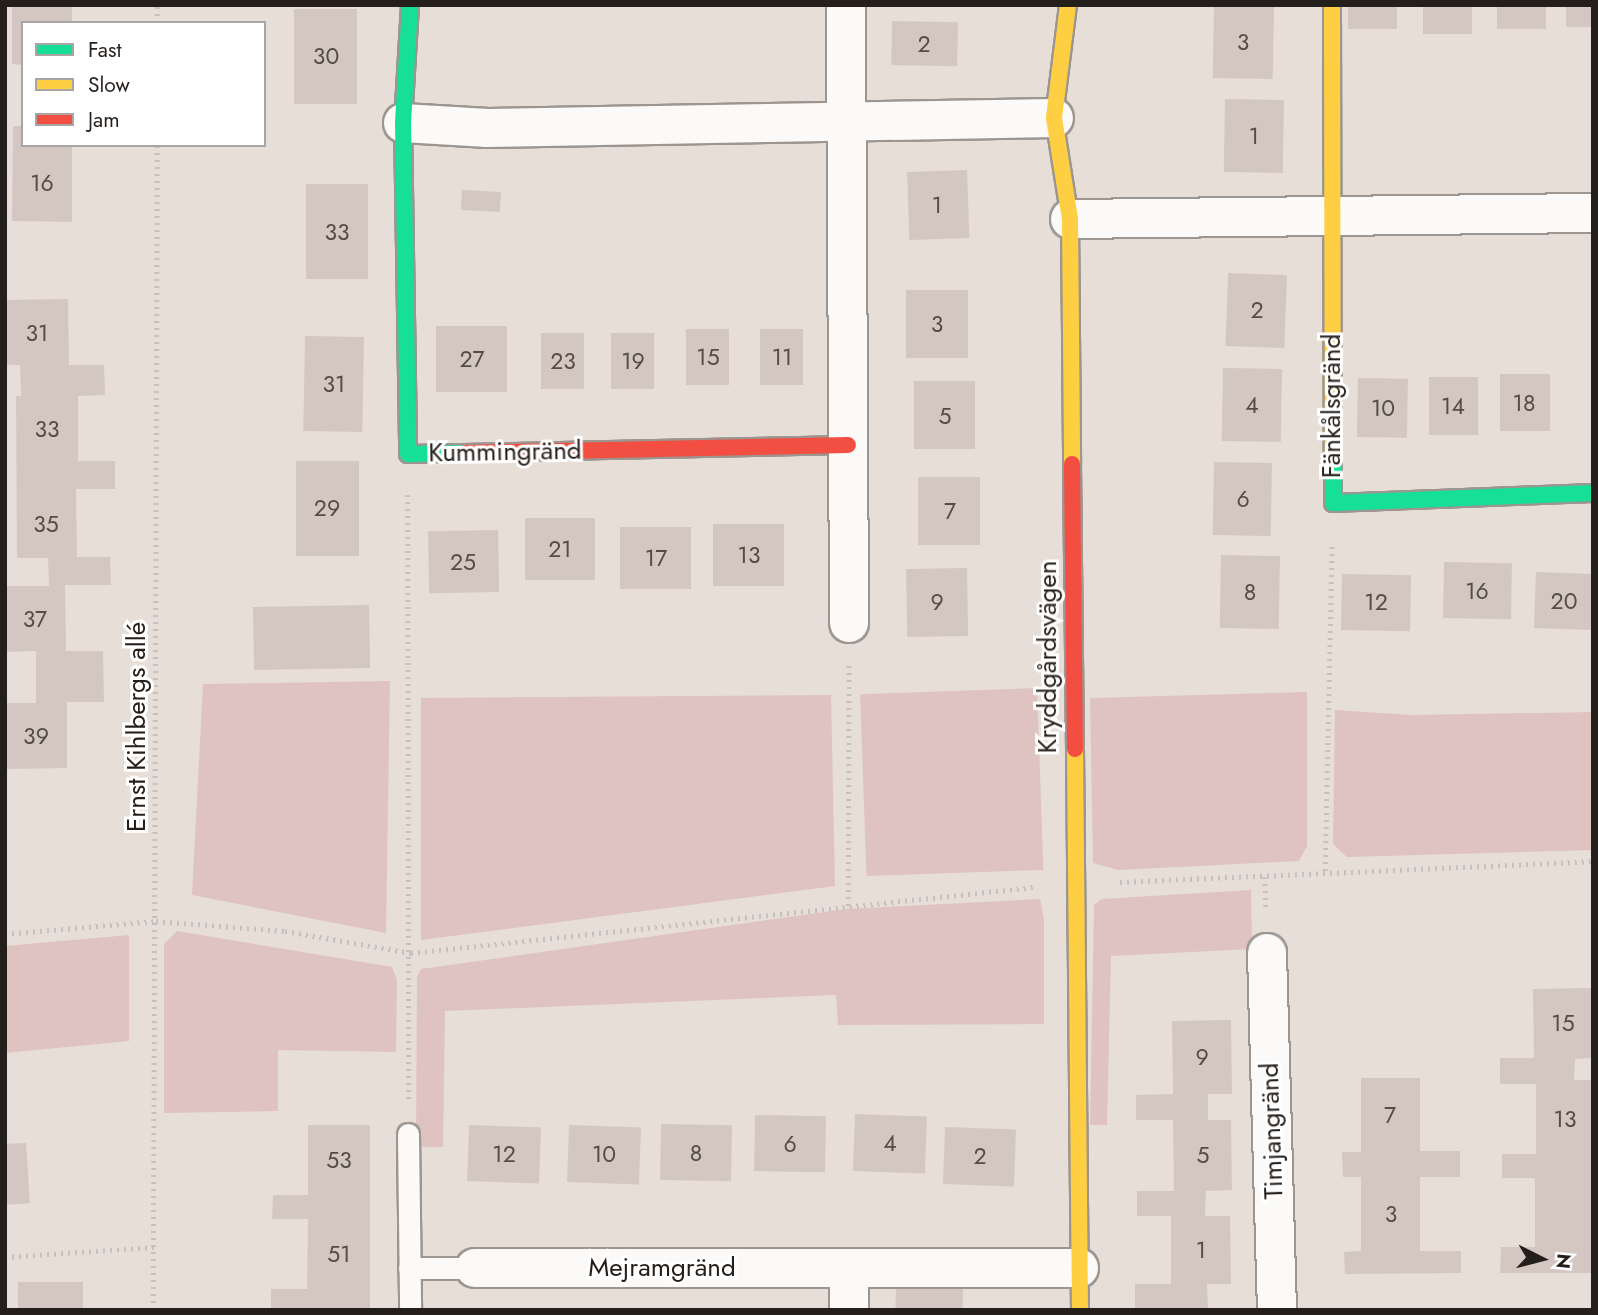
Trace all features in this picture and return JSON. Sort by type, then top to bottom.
[{"type":"street","name":"Kummingränd","points":[[410,5],[403,124],[408,454],[848,445]]},
{"type":"street","points":[[846,5],[849,623]]},
{"type":"street","name":"Kryddgårdsvägen","points":[[1068,5],[1055,118],[1070,219],[1080,1310]]},
{"type":"street","name":"Fänkålsgränd","points":[[1332,5],[1332,503],[1593,493]]},
{"type":"street","points":[[403,124],[488,128],[1055,118]]},
{"type":"street","points":[[1070,219],[1593,213]]},
{"type":"street","name":"Timjangränd","points":[[1267,953],[1277,1310]]},
{"type":"street","name":"Mejramgränd","points":[[475,1268],[1079,1268]]},
{"type":"street","points":[[849,1268],[849,1310]]},
{"type":"lane","points":[[408,1134],[410,1310]]},
{"type":"lane","points":[[410,1268],[475,1268]]},
{"type":"path","name":"Ernst Kihlbergs allé","points":[[153,1310],[157,147]]},
{"type":"path","points":[[408,454],[411,953],[408,1134]]},
{"type":"path","points":[[1325,871],[1332,503]]},
{"type":"path","points":[[848,906],[849,623]]},
{"type":"path","points":[[5,934],[156,921],[285,931],[411,953],[1074,883],[1593,861]]},
{"type":"path","points":[[5,1257],[154,1247]]},
{"type":"shaded area","points":[[390,681],[386,933],[192,895],[203,684]]},
{"type":"shaded area","points":[[1037,688],[1043,870],[866,876],[860,694]]},
{"type":"shaded area","points":[[1307,692],[1307,846],[1299,861],[1118,870],[1093,863],[1090,698]]},
{"type":"shaded area","points":[[831,695],[835,886],[421,940],[421,698]]},
{"type":"shaded area","points":[[1335,710],[1412,715],[1593,712],[1593,850],[1347,857],[1333,844]]},
{"type":"shaded area","points":[[1251,890],[1252,949],[1111,956],[1107,1125],[1090,1125],[1094,905],[1102,899]]},
{"type":"shaded area","points":[[1040,899],[1044,919],[1044,1024],[838,1025],[836,995],[445,1011],[443,1147],[416,1147],[417,977],[421,969],[846,909]]},
{"type":"shaded area","points":[[177,931],[392,967],[397,980],[396,1052],[278,1050],[278,1111],[164,1113],[164,944]]},
{"type":"shaded area","points":[[129,935],[129,1041],[5,1053],[5,946]]},
{"type":"building","points":[[12,5],[72,5],[72,21],[21,21],[21,65],[12,64]]},
{"type":"building","points":[[1348,5],[1397,5],[1397,29],[1348,29]]},
{"type":"building","points":[[1423,5],[1472,5],[1472,34],[1423,34]]},
{"type":"building","points":[[1497,5],[1546,5],[1546,29],[1497,29]]},
{"type":"building","points":[[1566,5],[1593,5],[1593,27],[1566,27]]},
{"type":"building","points":[[1214,6],[1274,7],[1273,79],[1213,78]]},
{"type":"building","points":[[294,9],[357,9],[357,104],[294,104]]},
{"type":"building","points":[[892,21],[958,22],[957,66],[891,65]]},
{"type":"building","points":[[1225,99],[1284,100],[1283,173],[1224,172]]},
{"type":"building","points":[[13,126],[21,126],[21,147],[72,147],[72,222],[12,221]]},
{"type":"building","points":[[967,170],[969,238],[909,240],[907,172]]},
{"type":"building","points":[[306,184],[368,184],[368,279],[306,279]]},
{"type":"building","points":[[462,190],[501,192],[500,212],[461,210]]},
{"type":"building","points":[[1228,273],[1287,275],[1284,348],[1225,346]]},
{"type":"building","points":[[906,290],[968,290],[968,358],[906,358]]},
{"type":"building","points":[[68,299],[69,365],[104,365],[105,395],[78,396],[78,461],[115,461],[115,489],[76,489],[77,557],[110,557],[111,585],[65,585],[66,651],[103,651],[104,702],[67,702],[67,768],[5,769],[5,703],[36,703],[36,651],[5,652],[5,586],[49,586],[48,558],[17,558],[16,396],[21,396],[20,365],[7,365],[6,300]]},
{"type":"building","points":[[436,326],[507,326],[507,392],[436,392]]},
{"type":"building","points":[[686,329],[729,329],[729,385],[686,385]]},
{"type":"building","points":[[760,329],[803,329],[803,385],[760,385]]},
{"type":"building","points":[[541,333],[584,333],[584,389],[541,389]]},
{"type":"building","points":[[611,333],[654,333],[654,389],[611,389]]},
{"type":"building","points":[[305,336],[364,337],[362,432],[303,431]]},
{"type":"building","points":[[1223,368],[1282,369],[1281,442],[1222,441]]},
{"type":"building","points":[[1500,374],[1550,374],[1550,431],[1500,431]]},
{"type":"building","points":[[1429,377],[1478,377],[1478,435],[1429,435]]},
{"type":"building","points":[[1358,378],[1408,379],[1407,438],[1357,437]]},
{"type":"building","points":[[914,381],[975,381],[975,449],[914,449]]},
{"type":"building","points":[[296,461],[359,461],[359,556],[296,556]]},
{"type":"building","points":[[1214,462],[1272,463],[1271,536],[1213,535]]},
{"type":"building","points":[[918,477],[980,477],[980,545],[918,545]]},
{"type":"building","points":[[525,518],[595,518],[595,580],[525,580]]},
{"type":"building","points":[[713,524],[784,524],[784,586],[713,586]]},
{"type":"building","points":[[620,527],[691,527],[691,589],[620,589]]},
{"type":"building","points":[[498,530],[499,592],[429,593],[428,531]]},
{"type":"building","points":[[1221,555],[1280,556],[1279,629],[1220,628]]},
{"type":"building","points":[[1444,562],[1512,563],[1511,619],[1443,618]]},
{"type":"building","points":[[967,568],[968,636],[907,637],[906,569]]},
{"type":"building","points":[[1536,572],[1593,574],[1591,630],[1534,628]]},
{"type":"building","points":[[1342,574],[1411,575],[1410,631],[1341,630]]},
{"type":"building","points":[[369,605],[370,668],[254,670],[253,607]]},
{"type":"building","points":[[1592,988],[1593,1058],[1575,1059],[1574,1080],[1593,1080],[1593,1273],[1500,1273],[1501,1247],[1535,1247],[1535,1178],[1502,1178],[1502,1154],[1536,1154],[1536,1084],[1500,1084],[1500,1058],[1534,1058],[1533,989]]},
{"type":"building","points":[[1231,1020],[1232,1094],[1208,1094],[1208,1120],[1231,1120],[1232,1190],[1206,1191],[1205,1216],[1230,1216],[1231,1284],[1207,1284],[1208,1310],[1135,1310],[1135,1284],[1171,1284],[1171,1216],[1137,1216],[1137,1191],[1174,1191],[1173,1120],[1136,1120],[1136,1095],[1173,1094],[1172,1021]]},
{"type":"building","points":[[1361,1078],[1420,1078],[1420,1151],[1460,1151],[1460,1177],[1420,1177],[1420,1251],[1461,1251],[1461,1273],[1345,1274],[1344,1252],[1361,1251],[1361,1177],[1343,1177],[1342,1152],[1361,1152]]},
{"type":"building","points":[[855,1114],[927,1117],[925,1173],[853,1171]]},
{"type":"building","points":[[755,1115],[826,1116],[825,1172],[754,1171]]},
{"type":"building","points":[[661,1124],[732,1125],[731,1181],[660,1180]]},
{"type":"building","points":[[308,1125],[370,1125],[370,1310],[271,1310],[271,1289],[307,1289],[308,1219],[272,1219],[273,1195],[308,1195]]},
{"type":"building","points":[[469,1125],[541,1128],[539,1183],[467,1181]]},
{"type":"building","points":[[569,1125],[641,1128],[639,1184],[567,1182]]},
{"type":"building","points":[[945,1127],[1016,1129],[1014,1186],[943,1184]]},
{"type":"building","points":[[26,1143],[30,1203],[5,1205],[5,1144]]},
{"type":"building","points":[[18,1282],[83,1282],[83,1310],[18,1310]]},
{"type":"building","points":[[896,1284],[963,1285],[963,1310],[896,1310]]},
{"type":"traffic: fast","points":[[410,5],[403,123],[408,454],[464,453]]},
{"type":"traffic: fast","points":[[1333,460],[1333,503],[1593,493]]},
{"type":"traffic: slow","points":[[1068,5],[1054,118],[1070,219],[1072,464]]},
{"type":"traffic: slow","points":[[1332,5],[1333,460]]},
{"type":"traffic: slow","points":[[1075,749],[1080,1310]]},
{"type":"traffic: jam","points":[[464,453],[848,445]]},
{"type":"traffic: jam","points":[[1072,464],[1075,749]]}]
